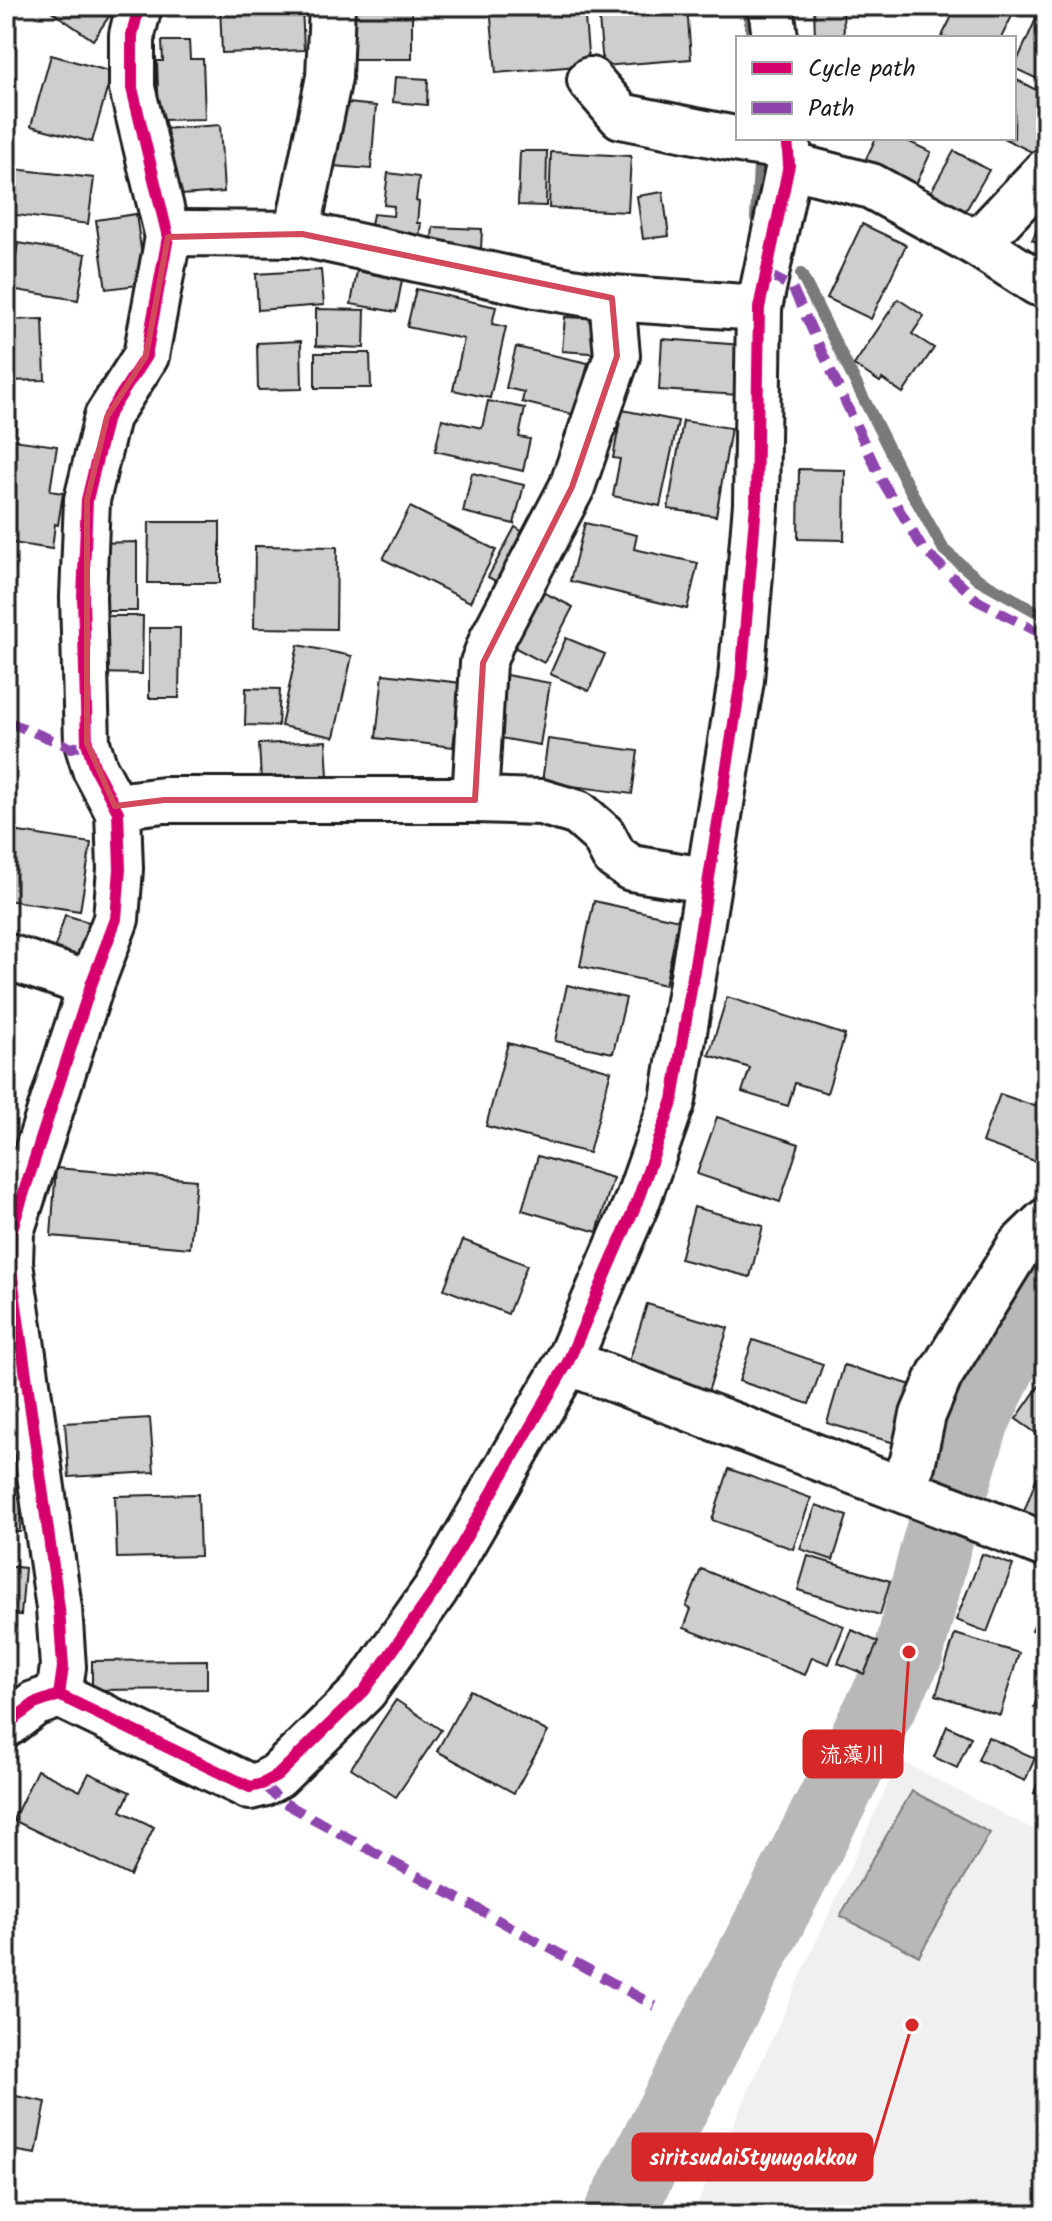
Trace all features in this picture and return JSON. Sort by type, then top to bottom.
[{"type":"street","points":[[59,1695],[63,1667],[59,1608],[10,1263],[11,1232],[91,985],[116,919],[120,869],[118,812],[95,769],[87,743],[83,597],[87,500],[107,417],[146,356],[168,237],[132,88],[132,35],[139,6]]},
{"type":"street","points":[[297,234],[329,77],[332,6]]},
{"type":"street","points":[[771,6],[775,36]]},
{"type":"street","points":[[590,80],[621,116],[736,139]]},
{"type":"street","points":[[742,140],[777,147],[871,186],[977,244],[1038,283]]},
{"type":"street","points":[[6,1725],[34,1704],[59,1695],[250,1787],[277,1776],[364,1691],[436,1589],[568,1362],[637,1202],[673,1100],[741,680],[756,504],[759,308],[777,147]]},
{"type":"street","points":[[977,244],[1046,171]]},
{"type":"street","points":[[168,237],[187,233],[297,234],[612,298],[759,308]]},
{"type":"street","points":[[475,800],[483,663],[572,487],[617,356],[612,298]]},
{"type":"street","points":[[115,806],[164,800],[541,802],[578,813],[603,835],[614,856],[631,868],[708,878]]},
{"type":"street","points":[[6,956],[91,985]]},
{"type":"street","points":[[907,1490],[923,1415],[940,1375],[1019,1247],[1046,1221]]},
{"type":"street","points":[[568,1362],[1046,1545]]},
{"type":"highlighted area","points":[[302,234],[612,298],[617,356],[572,487],[483,663],[475,800],[164,800],[115,806],[87,743],[87,500],[107,417],[146,356],[168,237]]},
{"type":"shaded area","points":[[899,1760],[1046,1836],[1046,2215],[692,2215]]},
{"type":"shaded area","points":[[912,1791],[990,1833],[919,1956],[840,1916]]},
{"type":"building","points":[[44,6],[116,6],[93,40]]},
{"type":"building","points":[[220,6],[302,6],[304,50],[222,53]]},
{"type":"building","points":[[345,6],[412,6],[412,59],[345,59]]},
{"type":"building","points":[[584,6],[589,65],[496,73],[490,7]]},
{"type":"building","points":[[598,6],[687,6],[691,59],[603,66]]},
{"type":"building","points":[[814,6],[843,6],[844,36],[815,36]]},
{"type":"building","points":[[957,6],[1017,6],[1002,36],[942,36]]},
{"type":"building","points":[[1039,12],[1046,15],[1046,83],[1016,69]]},
{"type":"building","points":[[162,41],[189,41],[190,59],[203,59],[205,119],[159,120],[157,61],[163,61]]},
{"type":"building","points":[[51,55],[112,72],[92,142],[31,126]]},
{"type":"building","points":[[395,77],[428,79],[427,105],[393,102]]},
{"type":"building","points":[[1016,80],[1046,95],[1046,140],[1038,155],[1007,140],[1016,140]]},
{"type":"building","points":[[338,102],[376,106],[371,169],[333,166]]},
{"type":"building","points":[[220,125],[224,192],[166,196],[162,129]]},
{"type":"building","points":[[875,140],[905,140],[931,152],[913,191],[862,167]]},
{"type":"building","points":[[520,151],[547,151],[546,206],[518,205]]},
{"type":"building","points":[[954,151],[989,170],[964,214],[929,195]]},
{"type":"building","points":[[551,152],[631,156],[628,212],[549,208]]},
{"type":"building","points":[[13,169],[94,178],[88,224],[8,214]]},
{"type":"building","points":[[388,173],[419,177],[416,201],[419,202],[417,223],[421,223],[419,237],[370,230],[373,214],[393,216],[394,206],[384,205]]},
{"type":"building","points":[[663,192],[669,236],[643,239],[637,196]]},
{"type":"building","points":[[1046,210],[1046,247],[1032,240]]},
{"type":"building","points":[[136,214],[146,284],[106,289],[96,220]]},
{"type":"building","points":[[862,224],[906,245],[871,319],[827,298]]},
{"type":"building","points":[[433,227],[482,229],[481,249],[431,247]]},
{"type":"building","points":[[18,243],[86,254],[78,300],[10,289]]},
{"type":"building","points":[[321,270],[324,305],[258,310],[256,274]]},
{"type":"building","points":[[357,271],[402,280],[396,312],[351,304]]},
{"type":"building","points":[[416,289],[496,307],[492,324],[506,327],[490,398],[453,390],[464,339],[407,327]]},
{"type":"building","points":[[898,299],[924,316],[912,334],[934,348],[903,393],[854,365]]},
{"type":"building","points":[[316,309],[365,310],[364,348],[316,346]]},
{"type":"building","points":[[565,317],[606,319],[604,354],[562,351]]},
{"type":"building","points":[[43,319],[45,380],[6,381],[6,320]]},
{"type":"building","points":[[662,339],[743,345],[739,395],[659,390]]},
{"type":"building","points":[[301,341],[302,389],[258,390],[257,343]]},
{"type":"building","points":[[516,347],[588,363],[576,415],[522,402],[524,392],[506,388]]},
{"type":"building","points":[[315,353],[370,353],[371,388],[315,388]]},
{"type":"building","points":[[488,401],[525,408],[519,437],[530,439],[523,471],[435,451],[442,419],[482,428]]},
{"type":"building","points":[[622,410],[678,421],[660,506],[613,496],[620,459],[613,458]]},
{"type":"building","points":[[6,421],[16,422],[13,440],[57,446],[50,491],[63,493],[52,549],[6,542]]},
{"type":"building","points":[[683,421],[731,428],[716,516],[668,509]]},
{"type":"building","points":[[799,469],[845,470],[844,540],[798,539]]},
{"type":"building","points":[[472,473],[524,485],[514,524],[463,512]]},
{"type":"building","points":[[410,507],[496,550],[470,602],[383,559]]},
{"type":"building","points":[[149,522],[220,522],[220,583],[148,583]]},
{"type":"building","points":[[585,523],[637,535],[634,549],[698,563],[687,609],[570,581]]},
{"type":"building","points":[[515,527],[530,536],[503,585],[488,577]]},
{"type":"building","points":[[137,542],[137,611],[93,611],[93,543]]},
{"type":"building","points":[[255,546],[337,547],[336,629],[254,628]]},
{"type":"building","points":[[541,591],[573,607],[544,663],[512,646]]},
{"type":"building","points":[[96,616],[143,616],[142,674],[95,673]]},
{"type":"building","points":[[149,628],[180,628],[179,698],[149,698]]},
{"type":"building","points":[[566,638],[605,654],[589,691],[550,674]]},
{"type":"building","points":[[298,645],[352,656],[334,737],[281,726]]},
{"type":"building","points":[[383,674],[461,683],[453,747],[376,738]]},
{"type":"building","points":[[506,675],[550,683],[540,745],[495,737]]},
{"type":"building","points":[[246,688],[280,689],[278,726],[245,725]]},
{"type":"building","points":[[548,739],[638,751],[632,794],[542,782]]},
{"type":"building","points":[[326,741],[328,777],[261,780],[259,744]]},
{"type":"building","points":[[6,830],[91,843],[80,911],[6,900]]},
{"type":"building","points":[[594,901],[679,920],[665,985],[580,966]]},
{"type":"building","points":[[65,915],[92,923],[80,962],[53,954]]},
{"type":"building","points":[[567,985],[626,998],[613,1053],[555,1041]]},
{"type":"building","points":[[727,997],[845,1035],[827,1093],[795,1083],[788,1106],[742,1092],[750,1068],[709,1055]]},
{"type":"building","points":[[508,1043],[611,1071],[589,1153],[486,1126]]},
{"type":"building","points":[[1000,1094],[1046,1110],[1046,1165],[982,1142]]},
{"type":"building","points":[[717,1117],[799,1144],[780,1202],[697,1174]]},
{"type":"building","points":[[538,1156],[613,1178],[597,1232],[522,1210]]},
{"type":"building","points":[[56,1168],[196,1180],[190,1248],[51,1236]]},
{"type":"building","points":[[694,1207],[763,1226],[750,1277],[680,1259]]},
{"type":"building","points":[[463,1240],[527,1265],[508,1314],[444,1289]]},
{"type":"building","points":[[647,1304],[728,1328],[708,1392],[627,1368]]},
{"type":"building","points":[[753,1340],[823,1364],[809,1404],[739,1381]]},
{"type":"building","points":[[844,1365],[915,1386],[898,1444],[827,1423]]},
{"type":"building","points":[[1046,1376],[1046,1440],[1016,1419]]},
{"type":"building","points":[[150,1418],[154,1472],[69,1477],[65,1423]]},
{"type":"building","points":[[1041,1466],[1046,1468],[1046,1526],[1022,1517]]},
{"type":"building","points":[[729,1469],[811,1498],[793,1549],[712,1520]]},
{"type":"building","points":[[6,1486],[21,1487],[20,1532],[6,1532]]},
{"type":"building","points":[[198,1494],[200,1556],[117,1558],[115,1496]]},
{"type":"building","points":[[816,1505],[847,1516],[833,1560],[800,1549]]},
{"type":"building","points":[[982,1554],[1013,1565],[987,1632],[956,1620]]},
{"type":"building","points":[[808,1556],[890,1581],[880,1615],[798,1590]]},
{"type":"building","points":[[6,1566],[25,1568],[21,1615],[6,1613]]},
{"type":"building","points":[[701,1569],[844,1626],[829,1664],[812,1657],[805,1675],[684,1628],[691,1609],[686,1607]]},
{"type":"building","points":[[1046,1598],[1046,1636],[1032,1630]]},
{"type":"building","points":[[852,1630],[878,1642],[864,1674],[838,1663]]},
{"type":"building","points":[[955,1634],[1019,1653],[1000,1715],[936,1695]]},
{"type":"building","points":[[207,1660],[207,1689],[92,1690],[92,1661]]},
{"type":"building","points":[[1046,1674],[1046,1711],[1034,1707]]},
{"type":"building","points":[[470,1690],[548,1732],[514,1793],[437,1751]]},
{"type":"building","points":[[396,1700],[441,1730],[396,1797],[351,1768]]},
{"type":"building","points":[[947,1726],[971,1737],[957,1768],[934,1757]]},
{"type":"building","points":[[988,1737],[1035,1758],[1025,1781],[978,1760]]},
{"type":"building","points":[[1046,1766],[1046,1797],[1034,1793]]},
{"type":"building","points":[[37,1770],[80,1791],[89,1773],[130,1792],[121,1811],[154,1827],[130,1876],[13,1820]]},
{"type":"building","points":[[6,2094],[46,2102],[36,2154],[6,2149]]},
{"type":"waterway","points":[[748,6],[752,36]]},
{"type":"waterway","points":[[756,218],[760,149]]},
{"type":"waterway","points":[[801,274],[902,475],[944,550],[978,579],[1046,617]]},
{"type":"waterway","points":[[618,2215],[909,1652],[936,1546],[975,1420],[1019,1328],[1046,1302]]},
{"type":"marked path","points":[[767,274],[792,287],[881,479],[923,549],[978,601],[1046,636]]},
{"type":"marked path","points":[[6,721],[72,748],[87,743]]},
{"type":"marked path","points":[[262,1784],[281,1801],[655,2006]]},
{"type":"cycle path","points":[[59,1695],[63,1667],[59,1608],[10,1263],[11,1232],[91,985],[116,919],[120,869],[118,812],[95,769],[87,743],[83,597],[87,500],[107,417],[146,356],[168,237],[132,88],[132,35],[139,6]]},
{"type":"cycle path","points":[[6,1725],[34,1704],[59,1695],[250,1787],[277,1776],[364,1691],[436,1589],[568,1362],[637,1202],[673,1100],[741,680],[756,504],[759,308],[789,165],[787,140]]},
{"type":"place","name":"流藻川","points":[[909,1652]]},
{"type":"place","name":"siritsudai5tyuugakkou","points":[[912,2025]]}]
